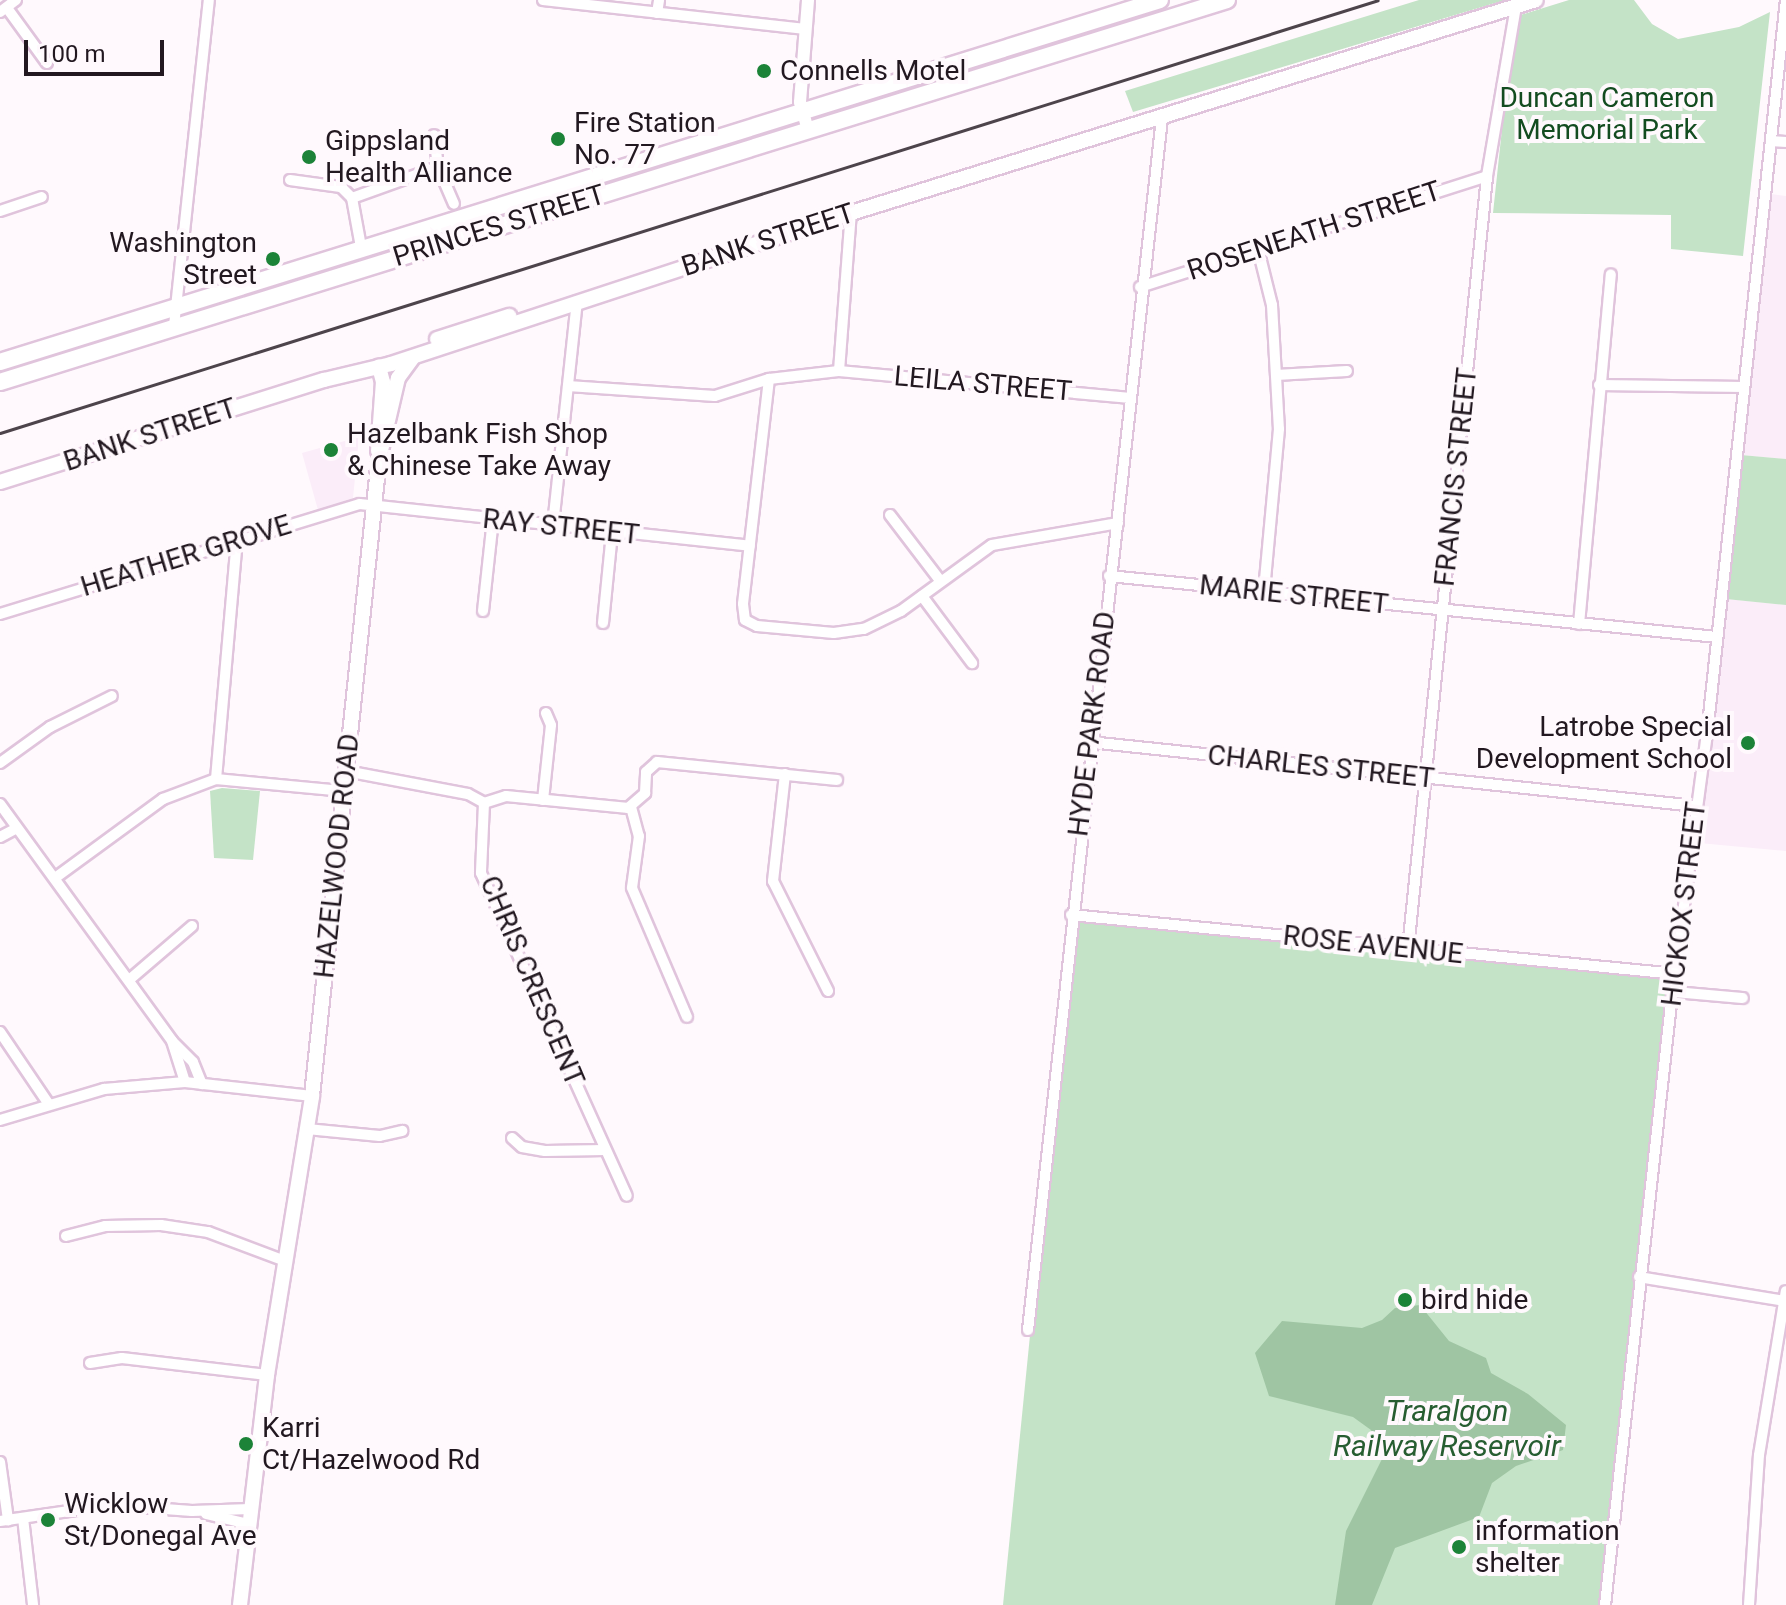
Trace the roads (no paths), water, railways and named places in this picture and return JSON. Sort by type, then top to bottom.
[{"type":"highway","name":"PRINCES STREET","points":[[0,362],[1160,0]]},
{"type":"highway","name":"PRINCES STREET","points":[[0,382],[808,130],[1181,7],[1227,0]]},
{"type":"main road","name":"BANK STREET","points":[[0,482],[324,380],[416,356],[851,213],[1536,0]]},
{"type":"main road","points":[[384,362],[577,301]]},
{"type":"main road","points":[[379,459],[398,378],[416,356]]},
{"type":"main road","points":[[384,362],[398,378]]},
{"type":"main road","points":[[379,459],[384,362]]},
{"type":"main road","name":"HAZELWOOD ROAD","points":[[250,1509],[267,1375],[312,1096],[379,459]]},
{"type":"main road","points":[[240,1605],[250,1509]]},
{"type":"street","points":[[16,0],[4,10],[47,63]]},
{"type":"street","points":[[174,326],[209,0]]},
{"type":"street","points":[[543,0],[805,29]]},
{"type":"street","points":[[657,13],[659,0]]},
{"type":"street","points":[[808,0],[802,111],[808,130]]},
{"type":"street","name":"HICKOX STREET","points":[[1605,1605],[1639,1277],[1717,637],[1786,0]]},
{"type":"street","name":"FRANCIS STREET","points":[[1408,949],[1487,176],[1516,7]]},
{"type":"street","name":"HYDE PARK ROAD","points":[[1028,1330],[1090,742],[1118,523],[1140,287],[1162,118]]},
{"type":"street","points":[[434,135],[438,167],[454,204]]},
{"type":"street","points":[[1771,141],[1786,142]]},
{"type":"street","points":[[352,198],[438,167]]},
{"type":"street","name":"ROSENEATH STREET","points":[[1140,287],[1487,176]]},
{"type":"street","points":[[290,180],[341,187],[352,198],[361,247]]},
{"type":"street","points":[[0,211],[42,197]]},
{"type":"street","points":[[839,371],[851,213]]},
{"type":"street","points":[[1258,249],[1272,305],[1279,429],[1264,592]]},
{"type":"street","points":[[1579,624],[1611,274]]},
{"type":"street","points":[[553,525],[577,301]]},
{"type":"street","name":"LEILA STREET","points":[[568,386],[715,396],[769,379],[839,371],[1128,398]]},
{"type":"street","points":[[1276,375],[1347,371]]},
{"type":"street","points":[[769,379],[743,604],[745,620],[757,626],[834,633],[864,629],[922,596],[939,579],[992,545],[1118,523]]},
{"type":"street","points":[[1599,385],[1744,387]]},
{"type":"street","name":"HEATHER GROVE","points":[[0,614],[352,505],[373,506]]},
{"type":"street","name":"RAY STREET","points":[[373,506],[750,546]]},
{"type":"street","points":[[890,515],[939,579]]},
{"type":"street","points":[[483,611],[493,519]]},
{"type":"street","points":[[603,623],[612,533]]},
{"type":"street","points":[[216,779],[237,540]]},
{"type":"street","name":"MARIE STREET","points":[[1109,576],[1717,637]]},
{"type":"street","points":[[922,596],[972,663]]},
{"type":"street","points":[[0,763],[50,727],[112,696]]},
{"type":"street","points":[[543,800],[551,725],[546,713]]},
{"type":"street","name":"CHARLES STREET","points":[[1090,742],[1696,806]]},
{"type":"street","points":[[346,771],[468,794],[484,803],[506,796],[631,807],[645,793],[646,772],[657,762],[837,780]]},
{"type":"street","points":[[785,774],[773,881],[828,991]]},
{"type":"street","points":[[55,878],[163,799],[216,779],[344,791]]},
{"type":"street","name":"CHRIS CRESCENT","points":[[484,803],[481,873],[627,1196]]},
{"type":"street","points":[[0,804],[172,1041],[193,1062],[202,1084]]},
{"type":"street","points":[[631,807],[639,836],[632,888],[687,1017]]},
{"type":"street","points":[[0,837],[17,828]]},
{"type":"street","name":"ROSE AVENUE","points":[[1071,915],[1676,974]]},
{"type":"street","points":[[129,980],[192,926]]},
{"type":"street","points":[[1674,992],[1743,998]]},
{"type":"street","points":[[0,1032],[48,1103]]},
{"type":"street","points":[[172,1041],[185,1082]]},
{"type":"street","points":[[0,1120],[48,1103],[104,1089],[185,1082],[312,1096]]},
{"type":"street","points":[[307,1129],[380,1136],[402,1131]]},
{"type":"street","points":[[512,1138],[522,1147],[545,1151],[605,1150]]},
{"type":"street","points":[[66,1236],[105,1226],[161,1225],[208,1232],[286,1256]]},
{"type":"street","points":[[1639,1277],[1785,1296],[1759,1455],[1749,1605]]},
{"type":"street","points":[[90,1363],[122,1358],[267,1375]]},
{"type":"street","points":[[0,1462],[4,1520],[111,1505],[192,1511],[250,1509]]},
{"type":"street","points":[[192,1511],[248,1524]]},
{"type":"street","points":[[23,1518],[33,1605]]},
{"type":"water","name":"Traralgon Railway Reservoir","points":[[1420,1305],[1449,1341],[1486,1358],[1491,1373],[1528,1394],[1566,1425],[1563,1450],[1516,1466],[1492,1483],[1479,1517],[1395,1548],[1372,1605],[1335,1605],[1346,1531],[1382,1459],[1371,1430],[1353,1417],[1269,1396],[1255,1353],[1282,1321],[1362,1328],[1382,1320],[1395,1308]]},
{"type":"railway","points":[[0,433],[1378,0]]},
{"type":"place","name":"Connells Motel","points":[[764,71]]},
{"type":"place","name":"Fire Station No. 77","points":[[558,139]]},
{"type":"place","name":"Gippsland Health Alliance","points":[[309,157]]},
{"type":"place","name":"Washington Street","points":[[273,259]]},
{"type":"place","name":"Hazelbank Fish Shop & Chinese Take Away","points":[[331,450]]},
{"type":"place","name":"Latrobe Special Development School","points":[[1748,743]]},
{"type":"place","name":"bird hide","points":[[1405,1300]]},
{"type":"place","name":"Karri Ct/Hazelwood Rd","points":[[246,1444]]},
{"type":"place","name":"Wicklow St/Donegal Ave","points":[[48,1520]]},
{"type":"place","name":"information shelter","points":[[1459,1547]]},
{"type":"park label","name":"Duncan Cameron Memorial Park","points":[[1607,114]]}]
